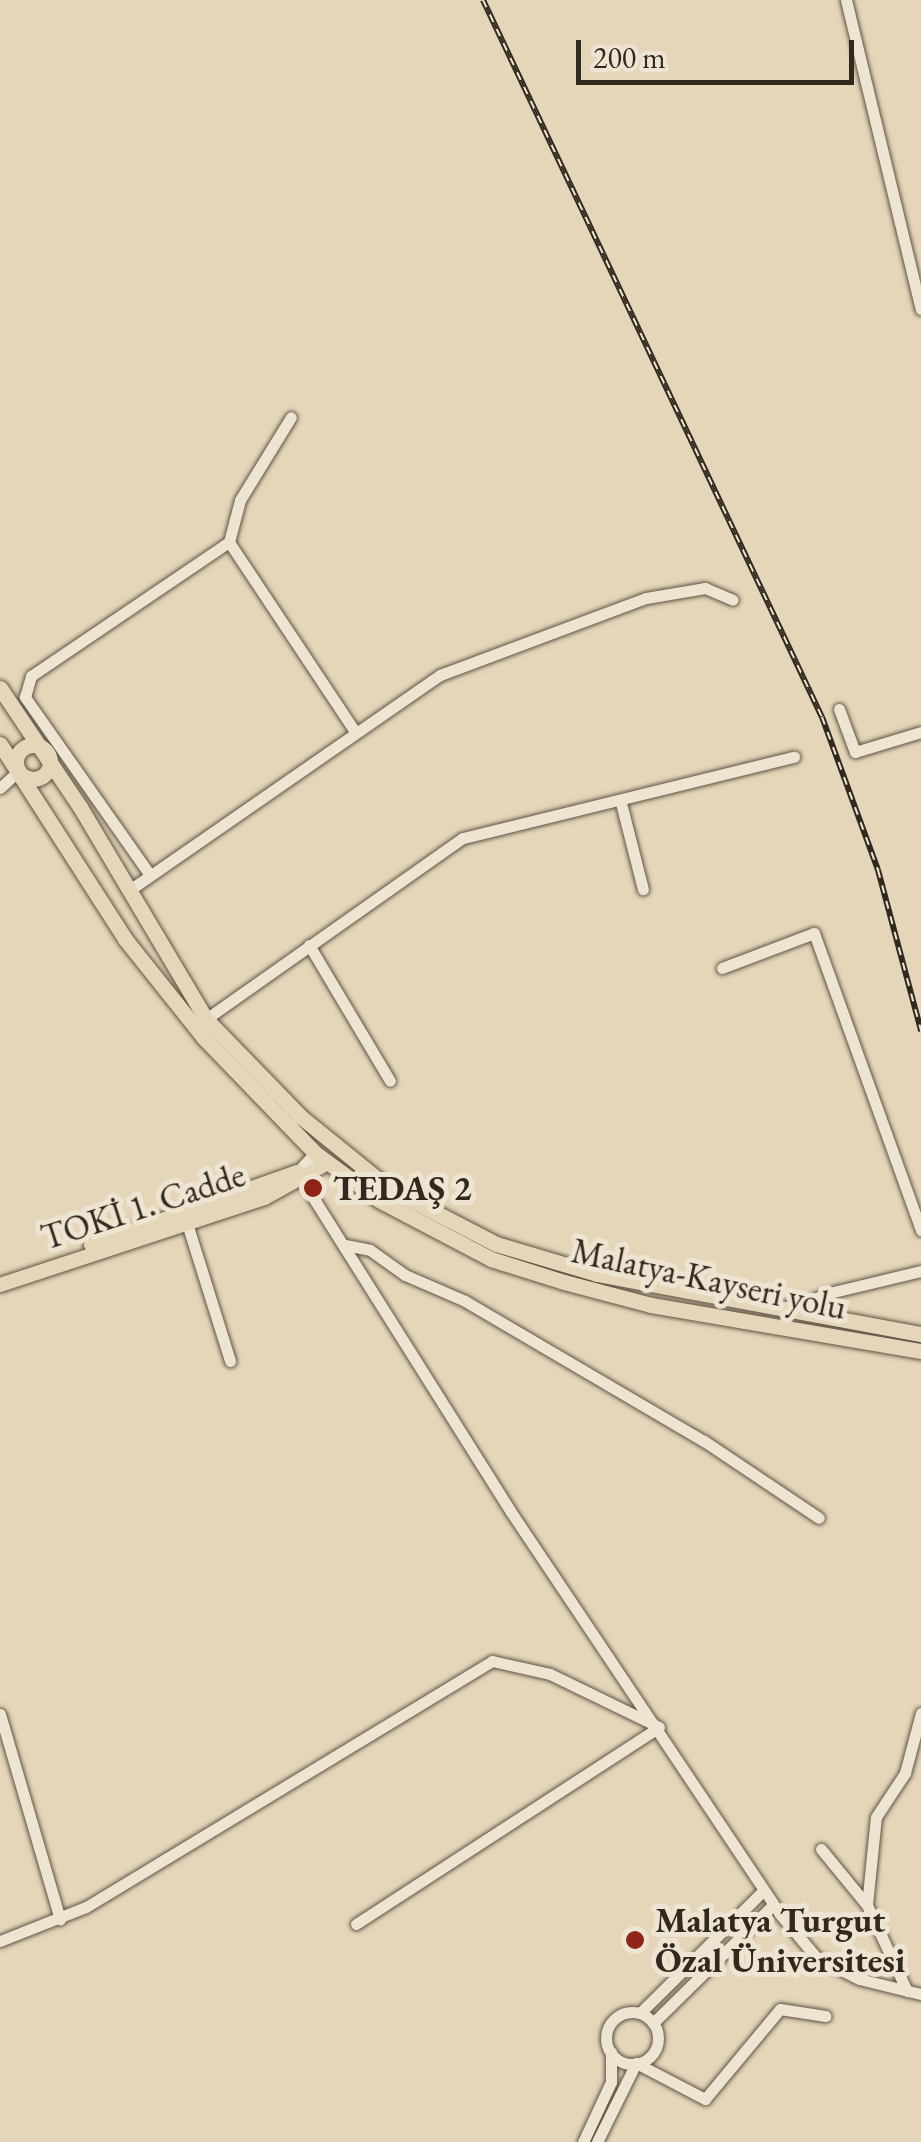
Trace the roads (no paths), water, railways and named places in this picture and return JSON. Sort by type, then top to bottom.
[{"type":"highway","points":[[0,688],[46,752],[206,1019],[349,1159],[390,1189],[496,1244],[597,1274],[921,1334]]},
{"type":"highway","name":"Malatya-Kayseri yolu","points":[[0,744],[125,939],[251,1093],[322,1158],[379,1200],[490,1259],[650,1305],[921,1351]]},
{"type":"highway","points":[[31,745],[46,752],[50,762],[43,776],[32,780],[18,771],[21,750],[31,745]]},
{"type":"main road","name":"TOKİ 1. Cadde","points":[[0,1284],[300,1176],[322,1158]]},
{"type":"main road","name":"TOKİ 1. Cadde","points":[[0,1276],[186,1218]]},
{"type":"street","points":[[846,0],[921,309]]},
{"type":"street","points":[[150,874],[25,696],[31,676],[229,542],[240,500],[291,417]]},
{"type":"street","points":[[229,542],[354,730]]},
{"type":"street","points":[[131,889],[219,832],[354,730],[440,675],[603,612],[704,588],[733,600]]},
{"type":"street","points":[[839,709],[855,752],[921,732]]},
{"type":"street","points":[[206,1019],[463,838],[621,803],[794,757]]},
{"type":"street","points":[[0,788],[18,771]]},
{"type":"street","points":[[621,803],[643,889]]},
{"type":"street","points":[[722,968],[814,933],[921,1230]]},
{"type":"street","points":[[309,945],[390,1081]]},
{"type":"street","points":[[300,1176],[511,1512],[658,1727],[773,1905],[816,1957],[921,1994]]},
{"type":"street","points":[[186,1218],[230,1360]]},
{"type":"street","points":[[344,1246],[370,1250],[406,1275],[465,1302],[704,1441],[818,1518]]},
{"type":"street","points":[[788,1310],[825,1294],[921,1272]]},
{"type":"street","points":[[0,1941],[60,1920],[492,1661],[550,1674],[658,1727]]},
{"type":"street","points":[[867,1906],[876,1818],[905,1773],[921,1712]]},
{"type":"street","points":[[0,1714],[60,1920]]},
{"type":"street","points":[[356,1924],[658,1727]]},
{"type":"street","points":[[821,1849],[867,1906],[907,1991]]},
{"type":"street","points":[[640,2013],[763,1891]]},
{"type":"street","points":[[653,2023],[773,1905]]},
{"type":"street","points":[[610,2052],[705,2099],[780,2009],[825,2016]]},
{"type":"street","points":[[583,2142],[611,2082],[610,2024],[623,2013],[640,2013],[653,2023],[656,2048],[636,2063],[597,2142]]},
{"type":"railway","points":[[483,0],[822,717],[878,870],[921,1031]]},
{"type":"place","name":"TEDAŞ 2","points":[[313,1188]]},
{"type":"place","name":"Malatya Turgut Özal Üniversitesi","points":[[635,1940]]}]
